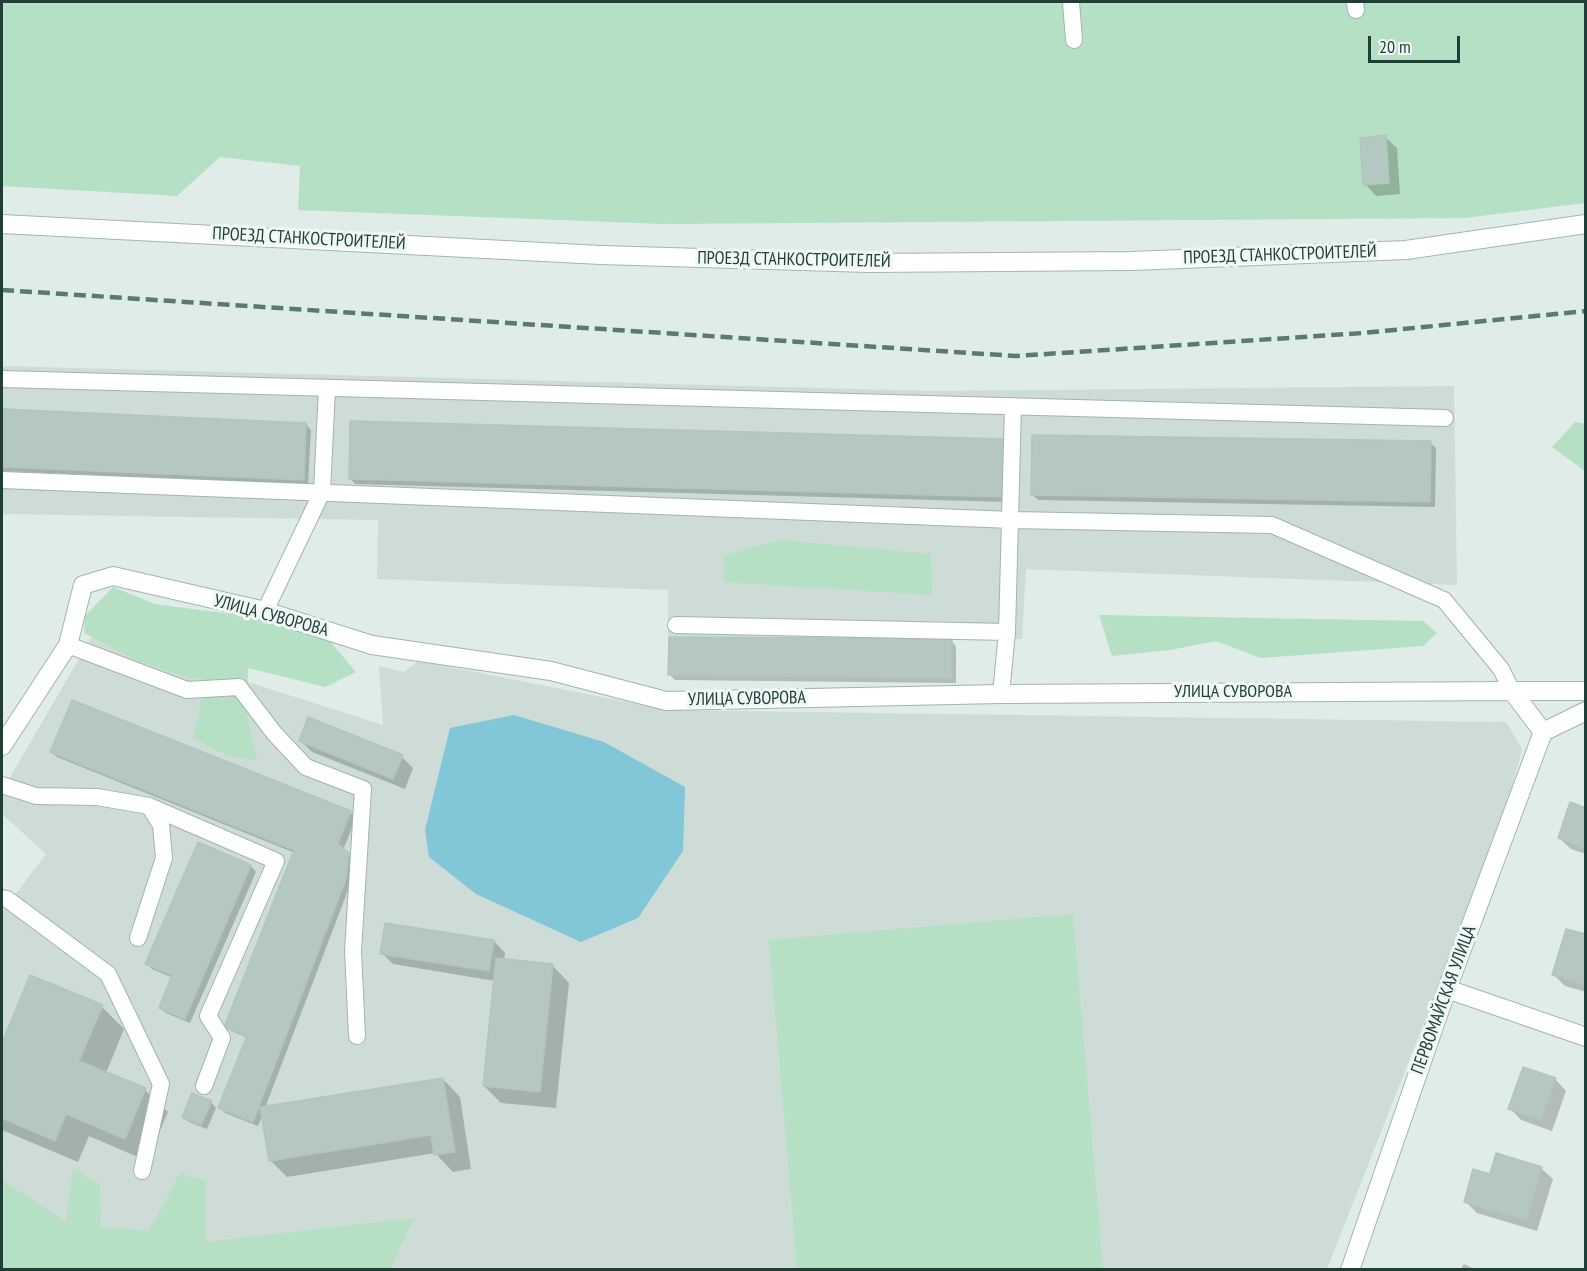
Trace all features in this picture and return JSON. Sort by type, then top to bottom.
[{"type":"street","name":"ПРОЕЗД СТАНКОСТРОИТЕЛЕЙ","points":[[2,224],[601,255],[869,263],[1132,261],[1406,250],[1586,224]]},
{"type":"street","name":"УЛИЦА СУВОРОВА","points":[[2,746],[68,645],[83,585],[113,576],[265,611],[372,645],[551,671],[666,701],[1001,694],[1586,691]]},
{"type":"street","points":[[1512,691],[1543,732],[1586,711]]},
{"type":"street","name":"ПЕРВОМАЙСКАЯ УЛИЦА","points":[[1350,1269],[1447,989],[1543,732]]},
{"type":"street","points":[[1447,989],[1586,1037]]},
{"type":"lane","points":[[1071,2],[1074,40]]},
{"type":"lane","points":[[2,379],[1445,418]]},
{"type":"lane","points":[[265,611],[322,492],[327,388]]},
{"type":"lane","points":[[1001,694],[1007,633],[1012,520],[1013,406]]},
{"type":"lane","points":[[2,480],[1012,520],[1272,525],[1444,600],[1501,669],[1512,691]]},
{"type":"lane","points":[[676,625],[1007,633]]},
{"type":"lane","points":[[68,645],[187,690],[239,687],[274,734],[306,767],[363,789],[353,951],[357,1036]]},
{"type":"lane","points":[[2,784],[36,796],[97,797],[149,806],[276,861],[208,1016],[222,1038],[204,1086]]},
{"type":"lane","points":[[138,938],[164,858],[161,825],[149,806]]},
{"type":"lane","points":[[2,898],[7,899],[108,974],[161,1084],[142,1171]]},
{"type":"shaded area","points":[[2,366],[931,391],[1454,386],[1457,585],[1026,569],[1022,639],[952,639],[951,678],[668,675],[668,590],[377,579],[378,520],[2,514]]},
{"type":"shaded area","points":[[94,633],[383,725],[379,666],[404,672],[419,661],[668,710],[1506,722],[1522,749],[1502,825],[1327,1269],[2,1269],[2,1169],[4,1161],[2,1160],[2,912],[46,854],[2,814],[2,791]]},
{"type":"green space","points":[[2,2],[1585,2],[1585,203],[1465,218],[664,224],[298,210],[300,166],[220,157],[177,196],[2,186]]},
{"type":"green space","points":[[1575,422],[1585,424],[1585,471],[1552,447]]},
{"type":"green space","points":[[780,540],[931,554],[932,595],[724,582],[725,555]]},
{"type":"green space","points":[[113,587],[155,604],[254,617],[329,640],[356,672],[325,687],[248,668],[247,717],[257,760],[234,757],[193,737],[199,714],[203,679],[189,678],[136,660],[84,633],[85,616]]},
{"type":"green space","points":[[1099,615],[1423,621],[1437,633],[1423,646],[1261,658],[1216,641],[1170,650],[1112,656]]},
{"type":"green space","points":[[1073,914],[1103,1269],[797,1269],[769,940]]},
{"type":"green space","points":[[73,1168],[100,1184],[101,1227],[149,1231],[180,1173],[206,1181],[205,1242],[414,1218],[390,1269],[2,1269],[2,1180],[66,1222]]},
{"type":"water","points":[[514,715],[604,742],[685,787],[683,851],[638,918],[581,942],[476,894],[429,857],[425,830],[450,728]]},
{"type":"building","points":[[1386,135],[1389,183],[1363,185],[1360,138]]},
{"type":"building","points":[[2,409],[306,423],[304,480],[2,467]]},
{"type":"building","points":[[350,421],[1004,439],[1003,497],[349,479]]},
{"type":"building","points":[[1032,435],[1431,441],[1430,502],[1031,495]]},
{"type":"building","points":[[669,637],[952,639],[951,678],[668,675]]},
{"type":"building","points":[[72,700],[351,811],[338,844],[349,853],[346,879],[253,1122],[218,1108],[247,1036],[224,1027],[294,850],[50,752]]},
{"type":"building","points":[[308,717],[403,755],[393,779],[299,741]]},
{"type":"building","points":[[1570,802],[1586,808],[1586,848],[1558,838]]},
{"type":"building","points":[[198,842],[251,865],[185,1019],[159,1008],[172,975],[145,964]]},
{"type":"building","points":[[385,923],[494,940],[489,971],[380,954]]},
{"type":"building","points":[[1566,929],[1586,934],[1586,985],[1552,975]]},
{"type":"building","points":[[496,958],[553,964],[540,1092],[483,1086]]},
{"type":"building","points":[[30,975],[103,1005],[79,1061],[146,1088],[125,1139],[66,1114],[55,1141],[2,1118],[2,1043]]},
{"type":"building","points":[[1523,1067],[1556,1078],[1541,1120],[1508,1109]]},
{"type":"building","points":[[443,1078],[455,1152],[434,1155],[431,1135],[269,1161],[260,1107]]},
{"type":"building","points":[[192,1093],[212,1101],[201,1125],[182,1117]]},
{"type":"building","points":[[1496,1153],[1542,1167],[1526,1220],[1464,1202],[1473,1169],[1490,1174]]},
{"type":"railway","points":[[2,290],[1016,356],[1363,333],[1586,311]]}]
